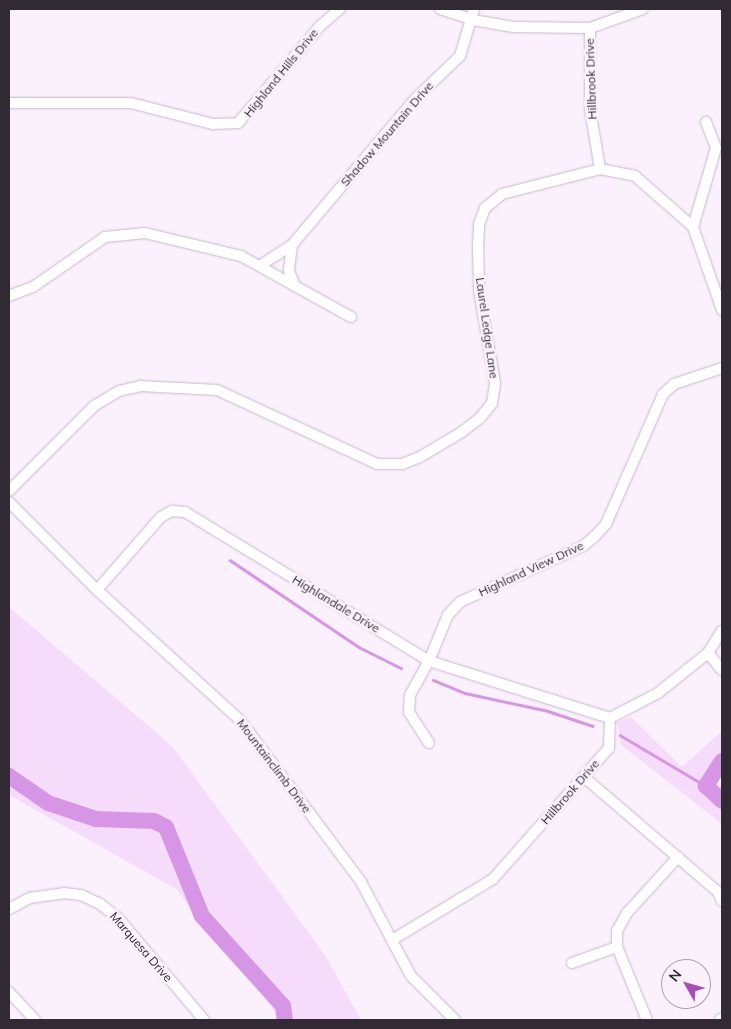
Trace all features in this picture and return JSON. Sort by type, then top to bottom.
[{"type":"street","name":"Highland Hills Drive","points":[[9,104],[131,103],[213,124],[238,123],[319,26],[340,9]]},
{"type":"street","points":[[440,9],[473,14],[513,27],[590,28],[643,9]]},
{"type":"street","name":"Shadow Mountain Drive","points":[[261,265],[292,245],[416,98],[460,56],[473,14]]},
{"type":"street","name":"Hillbrook Drive","points":[[590,28],[590,109],[600,169]]},
{"type":"street","points":[[693,226],[716,148],[706,122]]},
{"type":"street","points":[[600,169],[635,176],[693,226],[722,310]]},
{"type":"street","name":"Laurel Ledge Lane","points":[[9,492],[72,426],[94,406],[119,391],[140,386],[216,390],[377,464],[402,464],[420,457],[462,432],[480,418],[492,402],[496,383],[479,290],[479,224],[486,208],[502,194],[600,169]]},
{"type":"street","points":[[9,296],[33,287],[89,246],[105,237],[126,233],[144,233],[232,254],[261,265],[350,317]]},
{"type":"street","points":[[292,245],[289,271],[294,286]]},
{"type":"street","name":"Highland View Drive","points":[[429,743],[409,712],[410,695],[429,661],[448,615],[460,602],[583,546],[594,537],[606,524],[663,394],[674,384],[722,368]]},
{"type":"street","name":"Mountainclimb Drive","points":[[9,502],[97,590],[240,720],[361,882],[392,940],[422,990],[455,1020]]},
{"type":"street","name":"Highlandale Drive","points":[[97,590],[161,517],[172,511],[185,512],[429,661],[610,718]]},
{"type":"street","points":[[610,718],[658,693],[708,653],[722,631]]},
{"type":"street","points":[[708,653],[722,670]]},
{"type":"street","name":"Hillbrook Drive","points":[[392,940],[493,879],[609,748],[610,718]]},
{"type":"street","points":[[584,776],[718,892],[722,901]]},
{"type":"street","points":[[647,1020],[617,947],[617,931],[627,914],[678,858]]},
{"type":"street","name":"Marquesa Drive","points":[[9,909],[30,898],[64,893],[81,895],[100,904],[119,919],[204,1020]]},
{"type":"street","points":[[572,963],[617,947]]},
{"type":"street","points":[[9,992],[35,1020]]},
{"type":"shaded area","points":[[9,607],[172,746],[325,955],[361,1020],[277,1020],[272,1007],[176,889],[9,795]]},
{"type":"shaded area","points":[[631,717],[682,767],[722,731],[722,775],[716,782],[722,789],[722,824],[621,745],[617,722]]},
{"type":"waterway","points":[[230,560],[359,647],[401,668]]},
{"type":"waterway","points":[[433,680],[465,693],[548,711],[593,726]]},
{"type":"waterway","points":[[620,735],[706,786]]},
{"type":"waterway","points":[[722,761],[706,786],[722,801]]},
{"type":"waterway","points":[[9,776],[48,803],[96,819],[154,821],[166,827],[202,916],[283,1006],[285,1020]]}]
